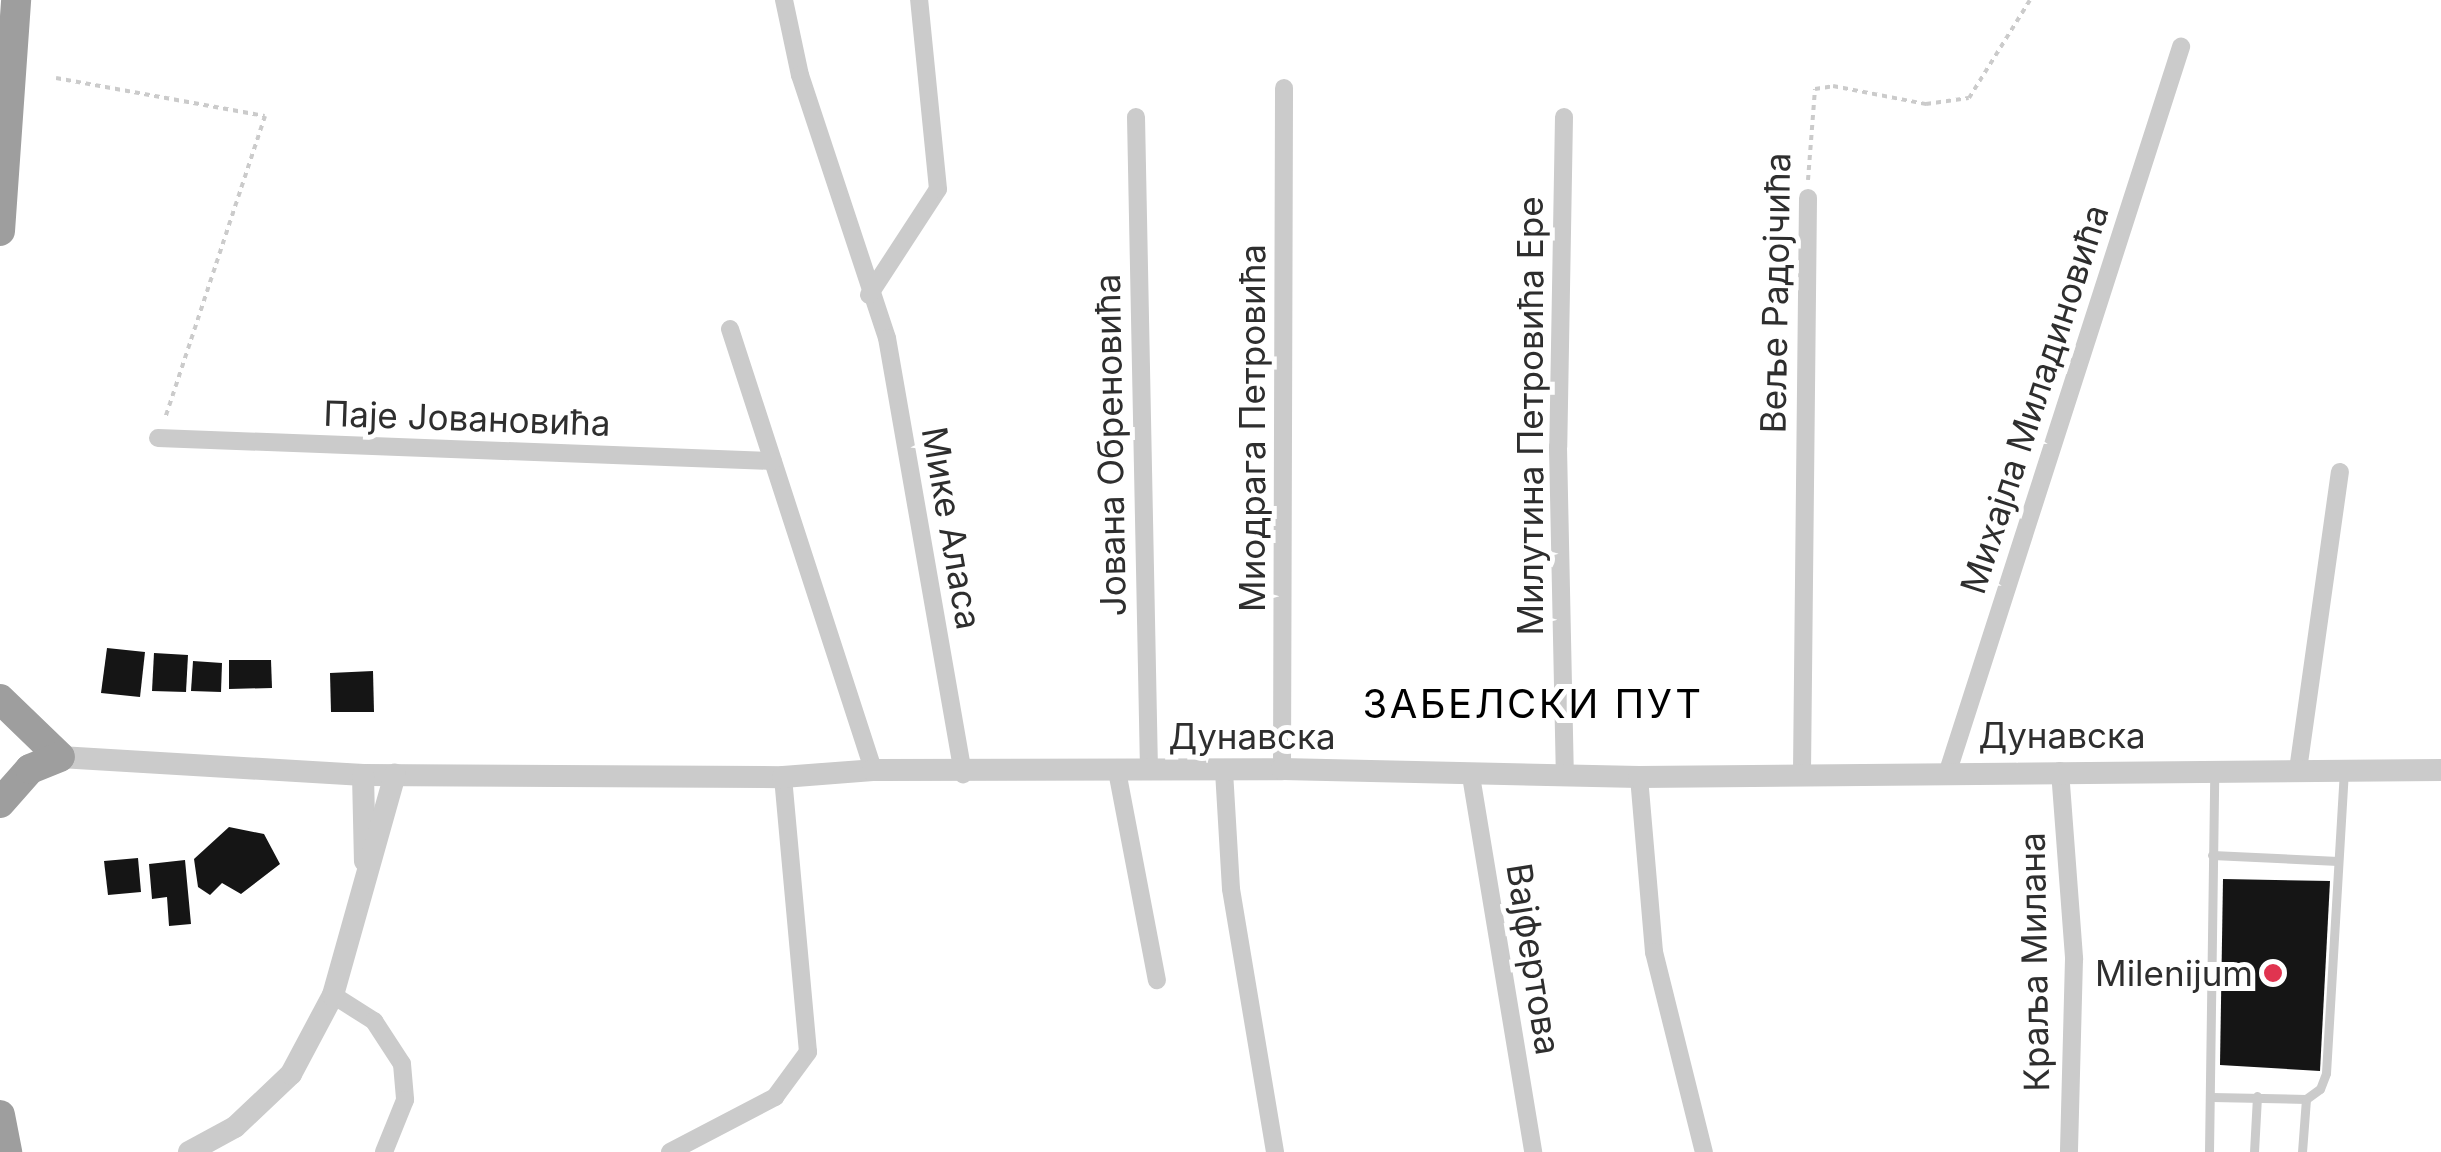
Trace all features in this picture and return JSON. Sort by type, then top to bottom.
[{"type":"highway","points":[[0,232],[16,0]]},
{"type":"highway","points":[[0,699],[60,757],[30,769],[0,803]]},
{"type":"highway","points":[[0,1116],[7,1152]]},
{"type":"street","name":"Мике Аласа","points":[[784,0],[800,75],[869,295],[887,338],[964,774]]},
{"type":"street","points":[[869,295],[938,189],[920,0]]},
{"type":"street","name":"Михајла Миладиновића","points":[[1948,770],[2181,47]]},
{"type":"street","name":"Миодрага Петровића","points":[[1282,769],[1284,88]]},
{"type":"street","name":"Јована Обреновића","points":[[1136,118],[1150,770]]},
{"type":"street","name":"Милутина Петровића Ере","points":[[1564,118],[1558,447],[1565,774]]},
{"type":"street","name":"Веље Радојчића","points":[[1802,772],[1808,198]]},
{"type":"street","points":[[730,329],[873,770]]},
{"type":"street","name":"Паје Јовановића","points":[[158,438],[773,461]]},
{"type":"street","points":[[2298,770],[2340,472]]},
{"type":"street","name":"Дунавска","points":[[60,757],[363,775],[783,777],[873,770],[964,774],[1282,769],[1639,777],[1948,770],[2441,770]]},
{"type":"street","points":[[1224,770],[1231,890],[1275,1152]]},
{"type":"street","points":[[1117,771],[1156,980]]},
{"type":"street","name":"Краља Милана","points":[[2060,771],[2074,959],[2069,1152]]},
{"type":"street","points":[[363,775],[365,893]]},
{"type":"street","points":[[190,1152],[236,1128],[290,1074],[333,994],[365,893],[395,775]]},
{"type":"street","name":"Вајфертова","points":[[1470,776],[1533,1152]]},
{"type":"street","points":[[668,1151],[775,1097],[808,1052],[783,777]]},
{"type":"street","points":[[1639,777],[1654,952],[1704,1152]]},
{"type":"street","points":[[333,994],[374,1021],[402,1064],[405,1100],[384,1152]]},
{"type":"lane","points":[[2210,1152],[2214,770]]},
{"type":"lane","points":[[2212,1097],[2306,1099],[2320,1089],[2326,1073],[2344,770]]},
{"type":"lane","points":[[2212,855],[2338,861]]},
{"type":"lane","points":[[2254,1152],[2257,1096]]},
{"type":"lane","points":[[2302,1152],[2306,1099]]},
{"type":"path","name":"Веље Радојчића","points":[[1808,198],[1815,90],[1833,86],[1926,104],[1969,98],[2030,0]]},
{"type":"path","points":[[56,78],[264,116],[158,438]]},
{"type":"building","points":[[107,648],[145,652],[140,697],[101,693]]},
{"type":"building","points":[[154,653],[188,655],[186,692],[152,691]]},
{"type":"building","points":[[229,660],[271,660],[272,688],[229,689]]},
{"type":"building","points":[[193,661],[222,663],[221,692],[191,691]]},
{"type":"building","points":[[373,671],[374,712],[331,712],[330,673]]},
{"type":"building","points":[[229,827],[264,834],[280,864],[241,894],[222,883],[210,895],[198,887],[194,859]]},
{"type":"building","points":[[138,858],[141,892],[108,895],[104,861]]},
{"type":"building","points":[[185,860],[191,924],[169,926],[167,897],[152,899],[149,864]]},
{"type":"building","name":"Milenijum","points":[[2223,879],[2330,881],[2320,1071],[2220,1065]]},
{"type":"place","name":"Milenijum","points":[[2273,973]]},
{"type":"district","name":"ЗАБЕЛСКИ ПУТ","points":[[1533,704]]}]
